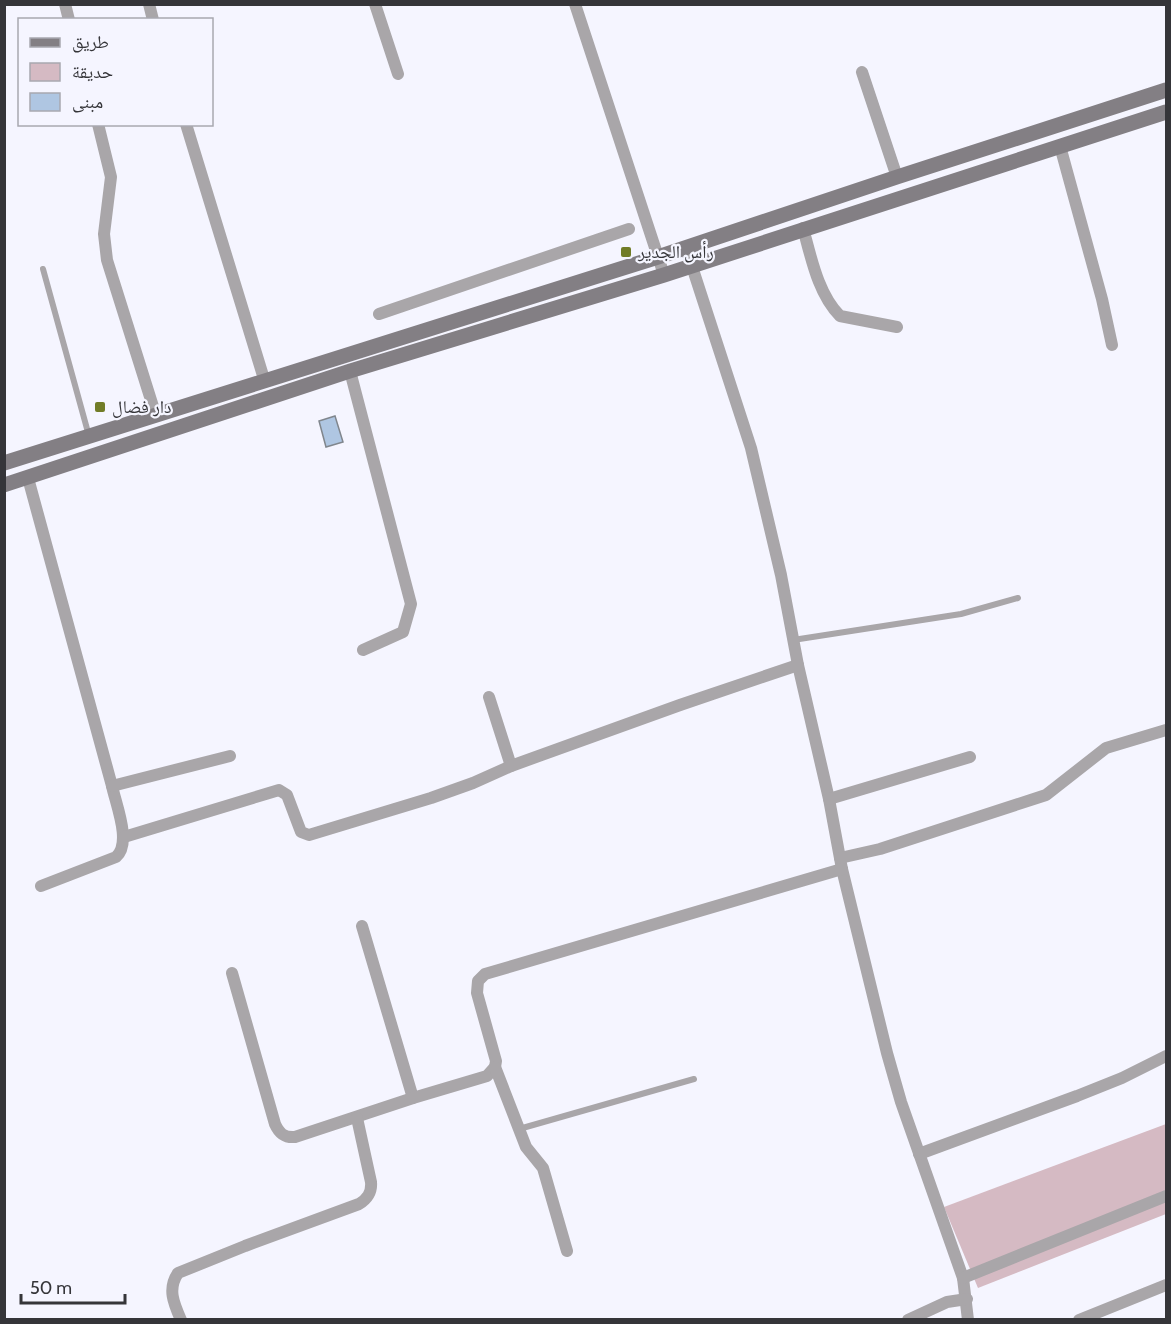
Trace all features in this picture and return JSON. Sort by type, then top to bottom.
[{"type":"main road","points":[[4,463],[658,257],[1167,90]]},
{"type":"main road","points":[[4,484],[350,371],[664,275],[803,228],[1167,112]]},
{"type":"street","points":[[375,4],[398,74]]},
{"type":"street","points":[[575,4],[664,275]]},
{"type":"street","points":[[862,72],[897,177]]},
{"type":"street","points":[[98,126],[111,177],[104,234],[108,260],[156,416]]},
{"type":"street","points":[[187,126],[264,380]]},
{"type":"street","points":[[1060,146],[1112,345]]},
{"type":"street","points":[[803,228],[821,287],[835,311],[840,316],[897,327]]},
{"type":"street","points":[[379,314],[630,229]]},
{"type":"street","points":[[686,248],[751,448],[830,799],[841,864],[887,1053],[901,1102],[963,1278],[968,1320]]},
{"type":"street","points":[[350,371],[411,604],[403,632],[363,650]]},
{"type":"street","points":[[28,478],[124,837],[121,853],[116,857],[41,886]]},
{"type":"street","points":[[124,837],[279,790],[287,795],[301,832],[309,836],[431,798],[511,766],[798,665]]},
{"type":"street","points":[[489,697],[511,766]]},
{"type":"street","points":[[567,1251],[543,1168],[525,1147],[495,1067],[496,1061],[477,993],[478,981],[484,974],[841,864],[1046,795],[1106,748],[1167,730]]},
{"type":"street","points":[[112,786],[230,756]]},
{"type":"street","points":[[830,799],[970,757]]},
{"type":"street","points":[[362,926],[413,1098]]},
{"type":"street","points":[[231,973],[278,1131],[289,1138],[487,1076],[495,1067]]},
{"type":"street","points":[[919,1154],[1077,1096],[1122,1078],[1167,1056]]},
{"type":"street","points":[[181,1320],[172,1292],[174,1279],[178,1273],[359,1204],[368,1197],[372,1188],[357,1118]]},
{"type":"street","points":[[963,1278],[1167,1196]]},
{"type":"street","points":[[1079,1320],[1167,1285]]},
{"type":"street","points":[[908,1320],[947,1302],[967,1299]]},
{"type":"lane","points":[[43,269],[89,437]]},
{"type":"lane","points":[[793,640],[961,614],[1018,598]]},
{"type":"lane","points":[[519,1130],[694,1079]]},
{"type":"green space","points":[[1166,1124],[1166,1214],[978,1288],[944,1207]]},
{"type":"building","points":[[335,416],[343,442],[326,447],[319,421]]},
{"type":"place","name":"رأس الجدير","points":[[626,252]]},
{"type":"place","name":"دار فضال","points":[[100,407]]}]
